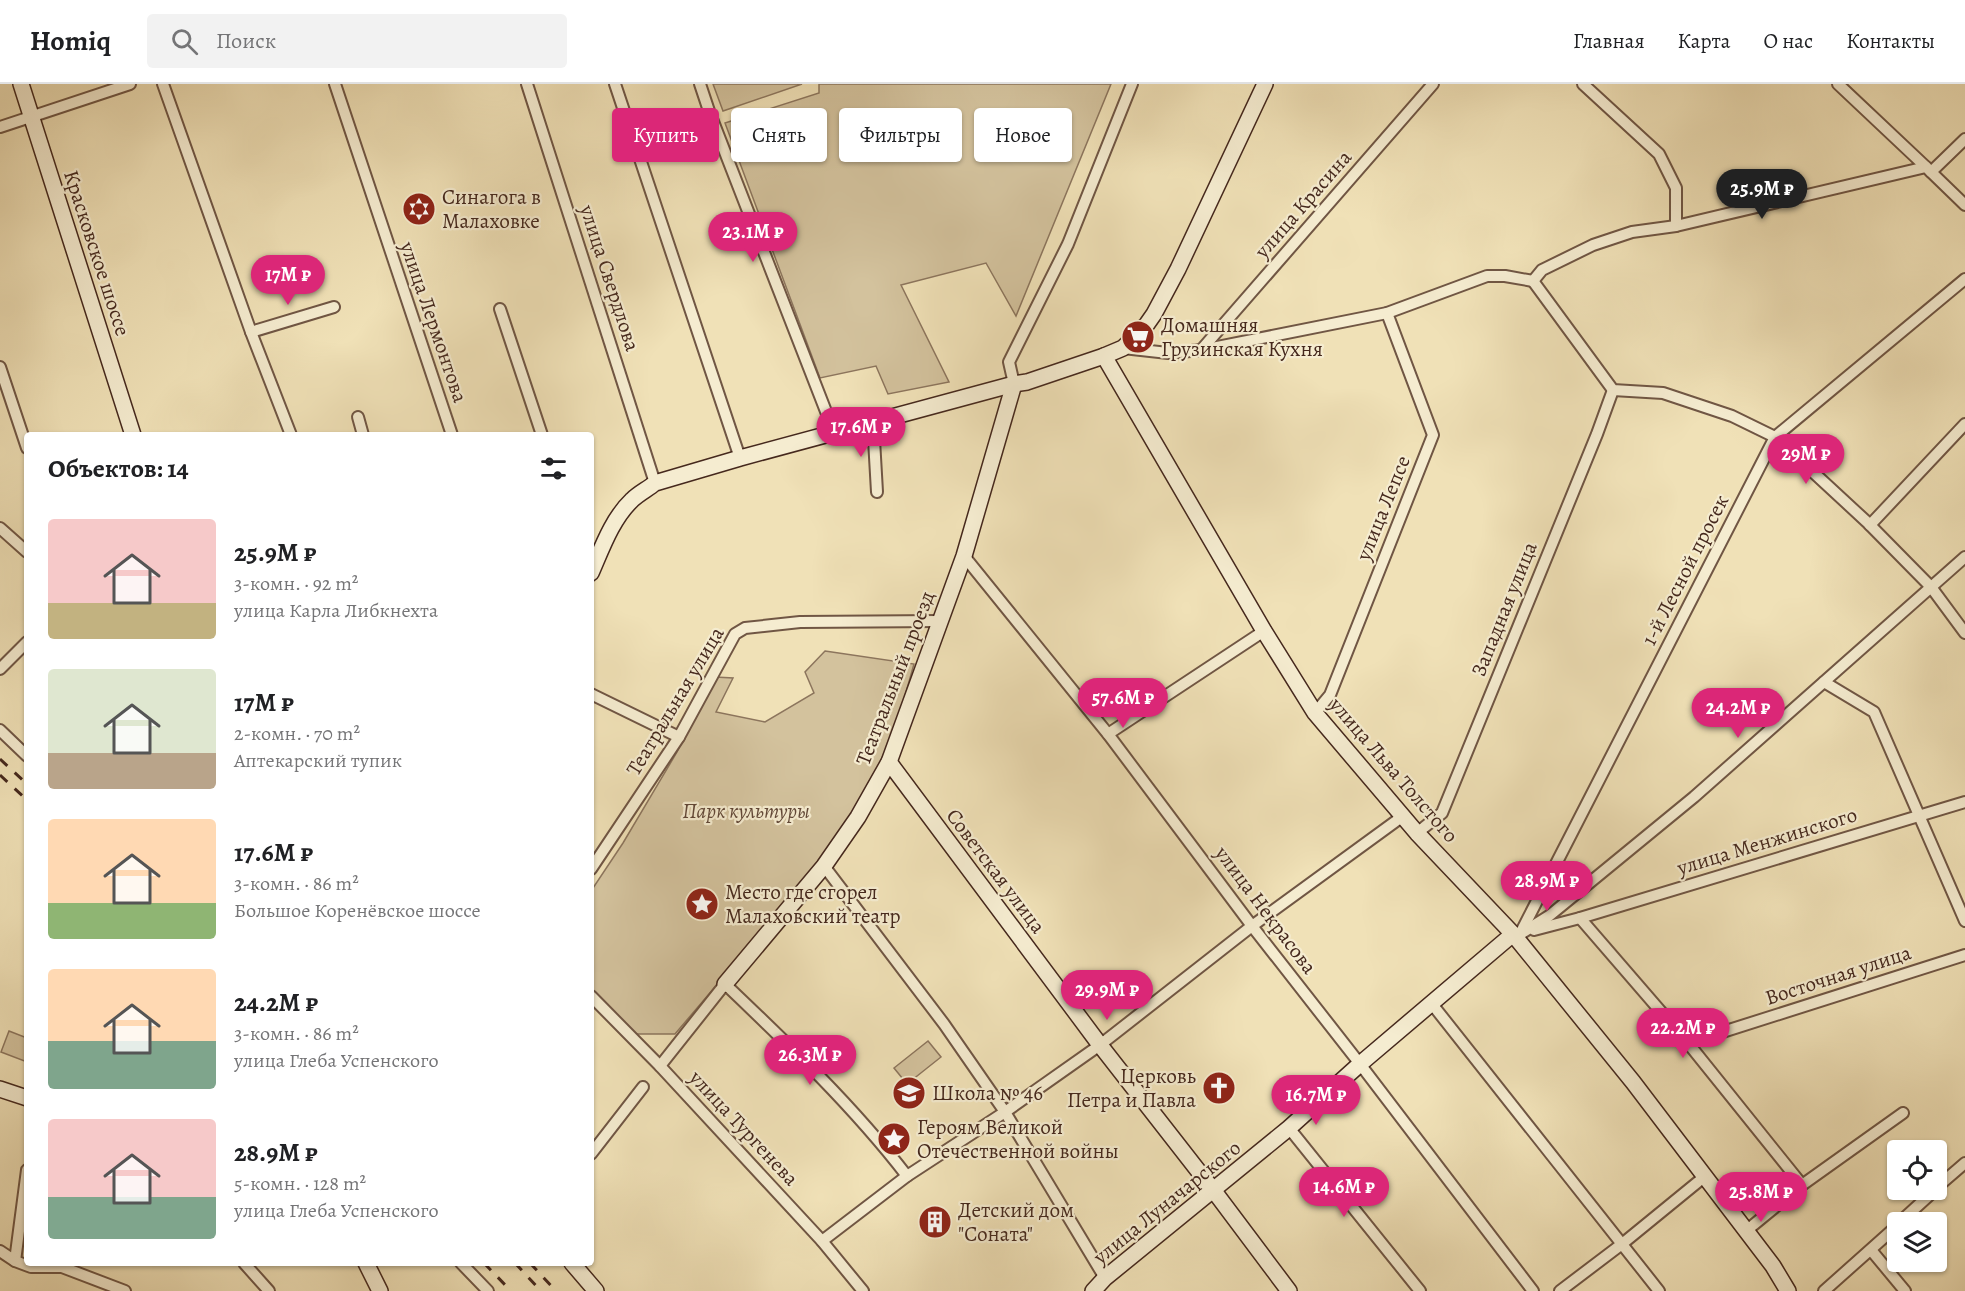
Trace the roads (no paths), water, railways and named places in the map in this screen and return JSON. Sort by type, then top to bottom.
[{"type":"street","name":"Красковское шоссе","points":[[21,84],[132,432]]},
{"type":"street","points":[[0,127],[130,84]]},
{"type":"street","points":[[163,84],[251,332],[290,432]]},
{"type":"street","name":"улица Лермонтова","points":[[335,84],[451,432]]},
{"type":"street","name":"улица Свердлова","points":[[527,84],[655,483]]},
{"type":"street","points":[[615,84],[740,458]]},
{"type":"street","points":[[700,84],[834,432]]},
{"type":"street","points":[[1014,384],[1009,362],[1068,244],[1132,84]]},
{"type":"street","points":[[594,566],[605,540],[624,509],[633,499],[655,483],[834,432],[1027,382],[1123,348],[1154,314],[1178,269],[1265,84]]},
{"type":"street","name":"улица Красина","points":[[1202,350],[1433,84]]},
{"type":"street","points":[[1583,84],[1659,154],[1676,188],[1676,226]]},
{"type":"street","points":[[1838,84],[1965,205]]},
{"type":"street","points":[[1533,281],[1542,270],[1593,245],[1632,232],[1676,226],[1928,169],[1965,139]]},
{"type":"street","points":[[1123,348],[1168,353],[1202,350],[1387,313],[1487,276],[1505,276],[1533,281],[1613,390],[1663,393],[1732,416],[1775,437],[1870,525],[1931,587],[1965,633]]},
{"type":"street","name":"1-й Лесной просек","points":[[1517,934],[1775,437],[1965,279]]},
{"type":"street","points":[[251,332],[334,307]]},
{"type":"street","points":[[500,309],[541,432]]},
{"type":"street","name":"улица Лепсе","points":[[1315,712],[1330,695],[1433,435],[1387,313]]},
{"type":"street","name":"улица Льва Толстого","points":[[1104,356],[1264,631],[1315,712],[1417,833],[1517,934],[1773,1266],[1788,1291]]},
{"type":"street","points":[[0,367],[24,439]]},
{"type":"street","name":"Театральный проезд","points":[[660,1066],[824,866],[858,817],[889,762],[964,556],[1014,384]]},
{"type":"street","name":"Западная улица","points":[[1417,833],[1442,813],[1613,390]]},
{"type":"street","points":[[358,417],[362,432]]},
{"type":"street","points":[[873,422],[877,492]]},
{"type":"street","points":[[1870,525],[1965,424]]},
{"type":"street","points":[[0,528],[24,549]]},
{"type":"street","name":"улица Некрасова","points":[[964,556],[1108,734],[1252,926],[1533,1291]]},
{"type":"street","points":[[1517,934],[1549,916],[1694,797],[1965,557]]},
{"type":"street","name":"Театральная улица","points":[[594,864],[679,737],[735,634],[746,628],[800,622],[940,621]]},
{"type":"street","points":[[1108,734],[1264,631]]},
{"type":"street","points":[[0,669],[24,645]]},
{"type":"street","points":[[1824,682],[1874,712],[1965,921]]},
{"type":"street","points":[[594,695],[679,737]]},
{"type":"street","points":[[0,730],[24,753]]},
{"type":"street","name":"Советская улица","points":[[889,762],[1100,1045],[1289,1291]]},
{"type":"street","name":"улица Менжинского","points":[[1517,934],[1580,918],[1965,802]]},
{"type":"street","points":[[822,1241],[907,1176],[1005,1112],[1100,1045],[1252,926],[1403,816]]},
{"type":"street","points":[[824,866],[944,1023],[1005,1112],[1105,1278]]},
{"type":"street","points":[[1580,918],[1689,1043],[1802,1185]]},
{"type":"street","name":"улица Луначарского","points":[[1093,1291],[1105,1278],[1214,1191],[1360,1064],[1517,934]]},
{"type":"street","name":"Восточная улица","points":[[1689,1043],[1965,955]]},
{"type":"street","points":[[725,984],[808,1064],[882,1143],[907,1176]]},
{"type":"street","name":"улица Тургенева","points":[[594,999],[660,1066],[822,1241],[862,1291]]},
{"type":"street","points":[[1432,1004],[1659,1291]]},
{"type":"street","points":[[594,1150],[643,1087]]},
{"type":"street","points":[[0,1089],[24,1097]]},
{"type":"street","points":[[1746,1231],[1802,1185],[1903,1113]]},
{"type":"street","points":[[1289,1128],[1420,1291]]},
{"type":"street","points":[[1947,1179],[1965,1163]]},
{"type":"street","points":[[1560,1291],[1704,1177]]},
{"type":"street","points":[[15,1261],[24,1193]]},
{"type":"street","points":[[1912,1212],[1924,1200]]},
{"type":"street","points":[[1824,1291],[1887,1235]]},
{"type":"street","points":[[1871,1250],[1905,1291]]},
{"type":"street","points":[[0,1251],[24,1264]]},
{"type":"street","points":[[29,1266],[62,1267],[125,1291]]},
{"type":"street","points":[[247,1266],[269,1291]]},
{"type":"street","points":[[368,1266],[380,1291]]},
{"type":"street","points":[[464,1266],[488,1291]]},
{"type":"street","points":[[575,1266],[596,1291]]},
{"type":"railway","points":[[0,759],[24,781]]},
{"type":"railway","points":[[0,775],[24,797]]},
{"type":"railway","points":[[487,1266],[511,1291]]},
{"type":"railway","points":[[518,1266],[541,1291]]},
{"type":"railway","points":[[533,1266],[556,1291]]},
{"type":"place","name":"Синагога в Малаховке","points":[[419,209]]},
{"type":"place","name":"Домашняя Грузинская Кухня","points":[[1138,337]]},
{"type":"place","name":"Место где сгорел Малаховский театр","points":[[702,904]]},
{"type":"place","name":"Церковь Петра и Павла","points":[[1219,1088]]},
{"type":"place","name":"Школа № 46","points":[[909,1093]]},
{"type":"place","name":"Героям Великой Отечественной войны","points":[[894,1139]]},
{"type":"place","name":"Детский дом \"Соната\"","points":[[935,1222]]},
{"type":"park label","name":"Парк культуры","points":[[746,811]]}]
